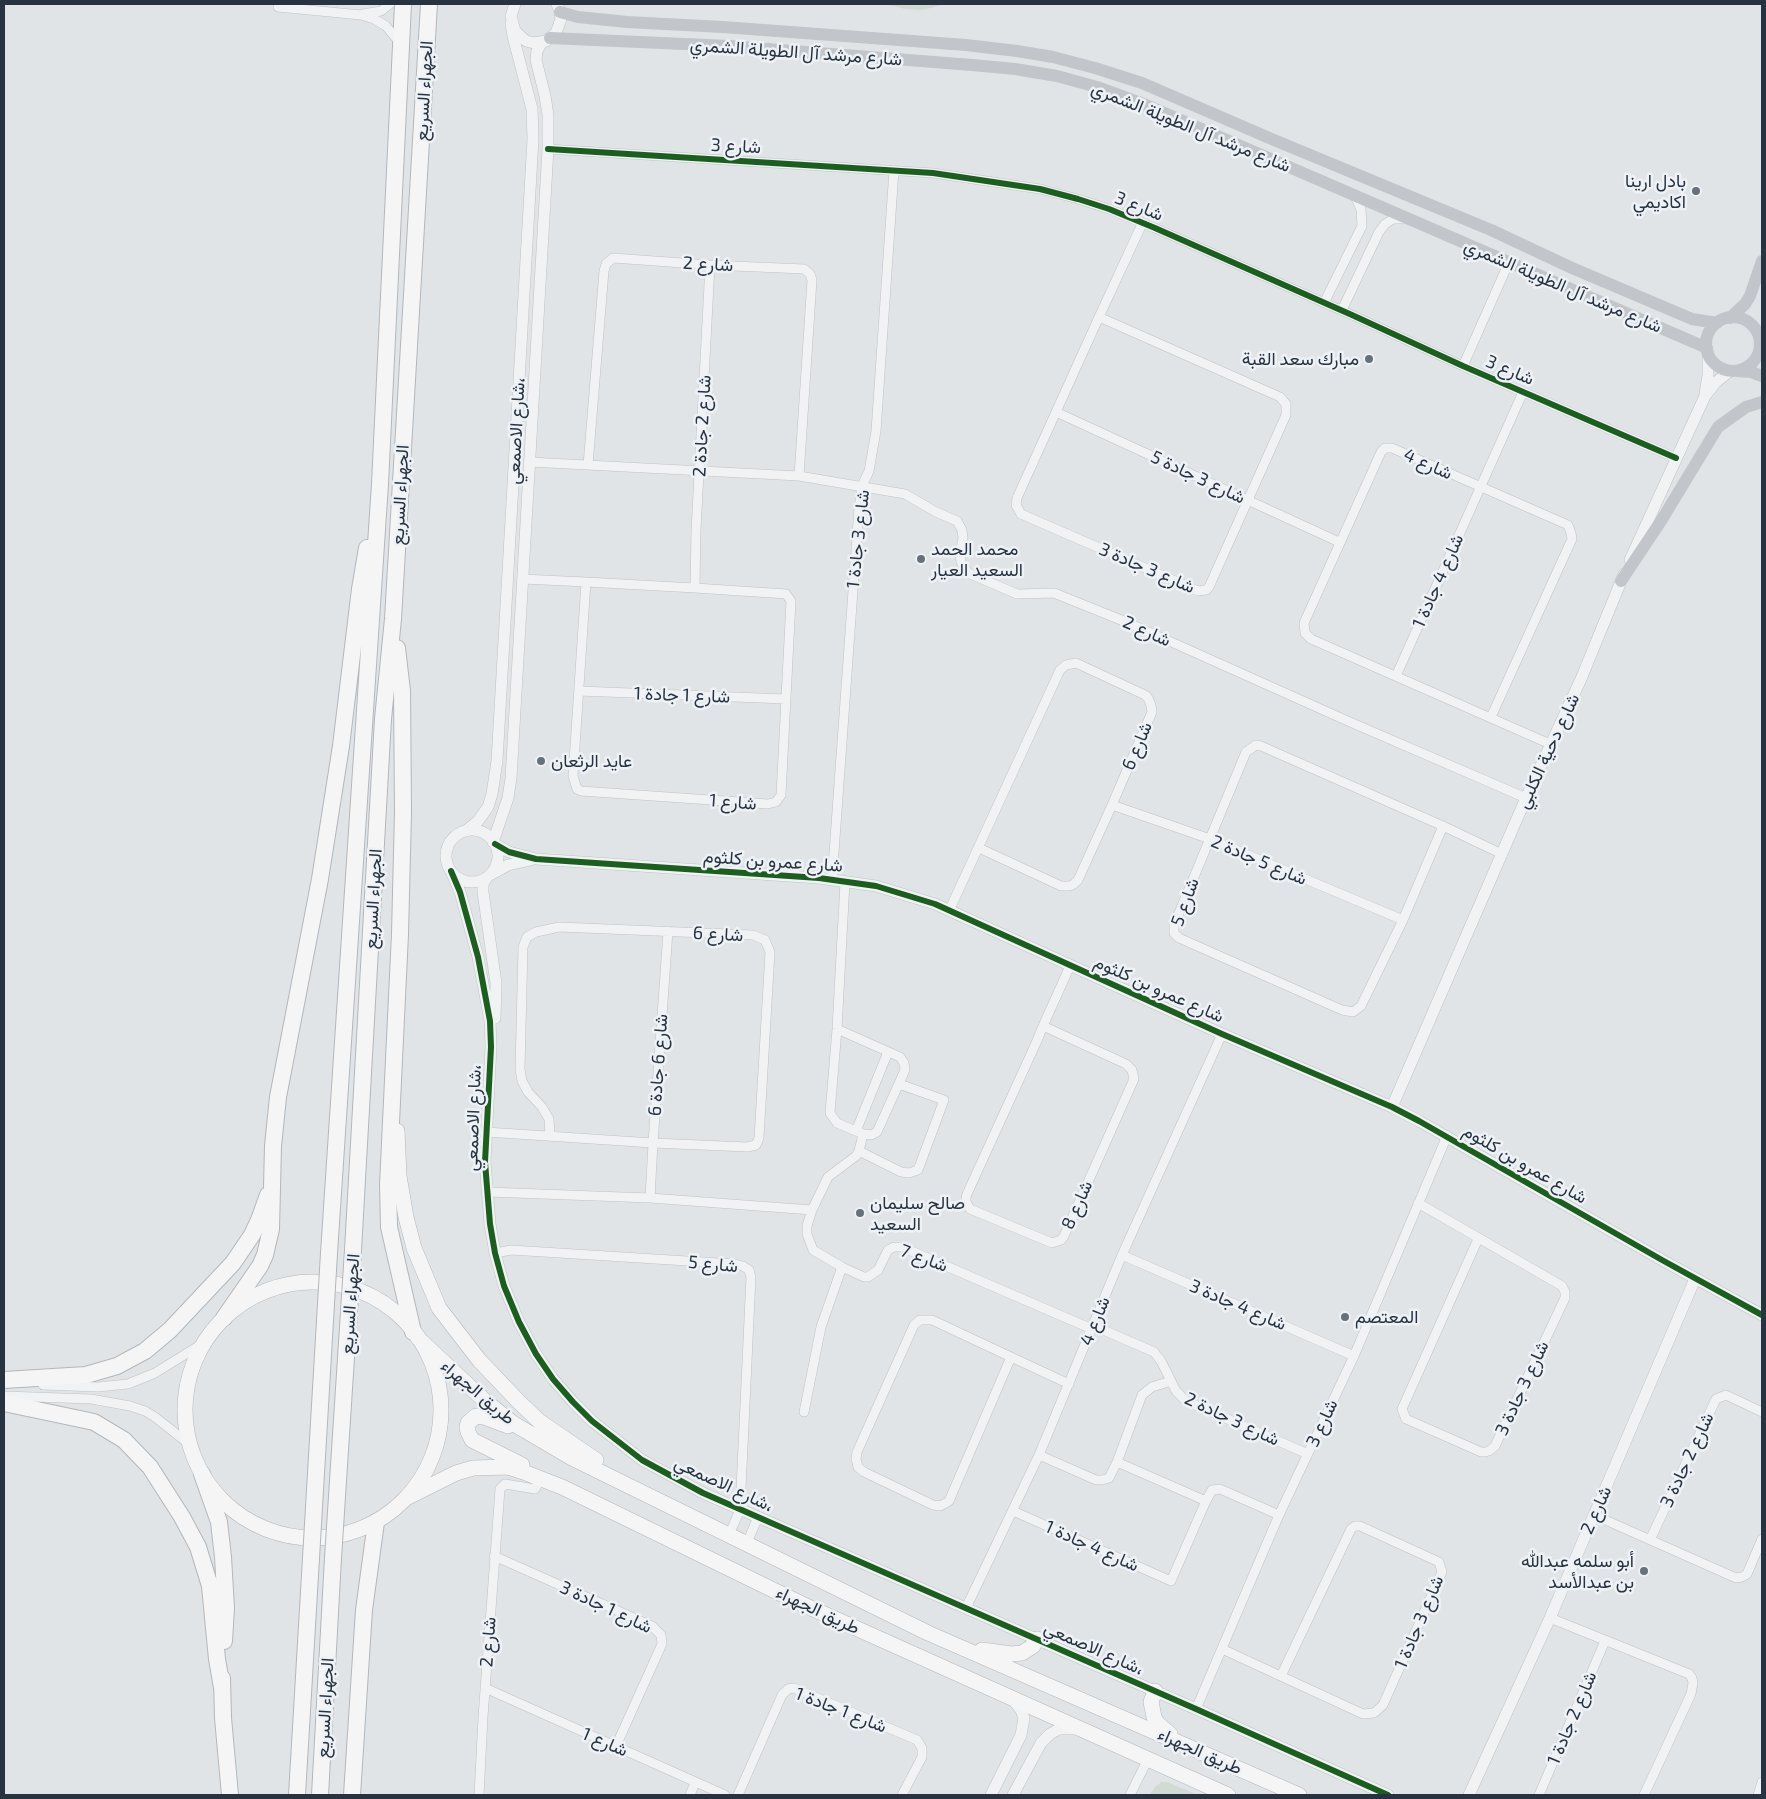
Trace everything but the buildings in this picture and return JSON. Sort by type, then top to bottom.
[{"type":"highway","name":"الجهراء السريع","points":[[297,1795],[329,1253],[380,484],[403,4]]},
{"type":"highway","name":"الجهراء السريع","points":[[320,1795],[383,719],[393,619],[429,4]]},
{"type":"highway","points":[[230,1795],[222,1688],[226,1608],[223,1557],[219,1522],[190,1444],[185,1422],[185,1399],[189,1376],[197,1355],[253,1278],[265,1254],[271,1229],[272,1170],[278,1097],[323,861],[347,702],[360,589],[380,484]]},
{"type":"highway","points":[[393,619],[402,691],[403,812],[400,934],[388,1184],[389,1227],[416,1335]]},
{"type":"highway","points":[[394,1079],[399,1176],[406,1217],[414,1248],[439,1308],[460,1337],[499,1383],[539,1420],[571,1444],[659,1500]]},
{"type":"highway","points":[[4,1381],[70,1376],[102,1371],[132,1360],[158,1342],[233,1263],[243,1249],[256,1227],[265,1204],[272,1170]]},
{"type":"highway","points":[[202,1474],[213,1490],[228,1506],[246,1520],[266,1530],[288,1536],[311,1539],[333,1537],[355,1532],[376,1522],[392,1512],[406,1498],[418,1483],[429,1464],[436,1444],[440,1422],[440,1400],[436,1378],[429,1357],[416,1335],[393,1312],[378,1301],[345,1287],[328,1283],[301,1283],[274,1288],[258,1295],[242,1304],[224,1318]]},
{"type":"highway","name":"طريق الجهراء","points":[[416,1335],[484,1400],[514,1424],[572,1458],[827,1584],[961,1647],[1299,1795]]},
{"type":"highway","points":[[4,1403],[94,1422],[124,1440],[150,1467],[177,1509],[198,1548],[210,1586],[217,1659],[222,1688]]},
{"type":"highway","points":[[562,1486],[472,1440],[468,1432],[468,1423],[476,1416],[484,1416],[505,1424],[572,1458]]},
{"type":"highway","name":"طريق الجهراء","points":[[406,1498],[456,1473],[473,1468],[508,1467],[541,1478],[562,1486],[802,1604],[1228,1795]]},
{"type":"highway","points":[[352,1795],[364,1610],[376,1522]]},
{"type":"highway","points":[[961,1647],[1011,1654],[1022,1653],[1037,1640]]},
{"type":"highway","points":[[1154,1691],[1151,1702],[1154,1717],[1157,1723],[1178,1741]]},
{"type":"main road","name":"شارع مرشد آل الطويلة الشمري","points":[[559,8],[578,17],[627,22],[966,45],[1017,51],[1095,68],[1142,83],[1491,230],[1582,272],[1692,319],[1717,323]]},
{"type":"main road","points":[[626,42],[619,38],[616,31],[619,26],[627,22]]},
{"type":"main road","points":[[796,51],[798,46],[802,44],[824,43],[826,35]]},
{"type":"main road","points":[[850,55],[845,50],[848,44],[873,44],[881,39]]},
{"type":"main road","name":"شارع مرشد آل الطويلة الشمري","points":[[546,40],[729,46],[980,65],[1057,76],[1105,90],[1223,138],[1707,350]]},
{"type":"main road","points":[[1223,138],[1226,131],[1234,126],[1259,138],[1274,140]]},
{"type":"main road","points":[[1730,318],[1745,304],[1750,296],[1762,261]]},
{"type":"main road","points":[[1508,262],[1521,262],[1532,265],[1577,283],[1584,280],[1582,272]]},
{"type":"main road","points":[[1761,343],[1755,328],[1748,322],[1739,318],[1730,318],[1717,323],[1711,329],[1708,336],[1707,350],[1711,360],[1717,366],[1734,371],[1751,372],[1762,376]]},
{"type":"main road","points":[[1734,371],[1746,368],[1753,363],[1758,355],[1761,343],[1762,321]]},
{"type":"main road","points":[[1621,580],[1661,521],[1718,427],[1737,412],[1762,402]]},
{"type":"street","points":[[361,15],[381,11],[390,4]]},
{"type":"street","name":"شارع الاصمعي،","points":[[467,830],[478,821],[488,807],[497,761],[533,132],[532,109],[513,36],[511,16],[515,4]]},
{"type":"street","points":[[278,7],[361,15],[380,21],[401,43]]},
{"type":"street","name":"شارع الاصمعي،","points":[[494,843],[508,798],[511,778],[548,149],[548,115],[536,60],[538,50],[560,27],[559,8]]},
{"type":"street","points":[[512,24],[514,31],[526,41],[534,43],[546,40]]},
{"type":"street","name":"شارع 3","points":[[548,149],[894,170],[942,174],[1040,189],[1109,209],[1676,458]]},
{"type":"street","name":"شارع 3 جادة 1","points":[[832,880],[852,586],[862,486],[869,471],[876,431],[894,170]]},
{"type":"street","points":[[1324,303],[1362,226],[1361,209],[1355,196]]},
{"type":"street","points":[[1342,310],[1385,224],[1393,219],[1407,219]]},
{"type":"street","name":"شارع 3 جادة 3","points":[[1100,317],[1284,400],[1286,404],[1286,415],[1209,587],[1198,591],[1021,514],[1016,505],[1017,498],[1142,224]]},
{"type":"street","name":"شارع 2","points":[[588,465],[604,271],[606,264],[613,258],[804,269],[810,274],[812,280],[799,476]]},
{"type":"street","points":[[1464,366],[1508,262]]},
{"type":"street","name":"شارع 2 جادة 2","points":[[695,588],[710,265]]},
{"type":"street","name":"شارع دحية الكلبي","points":[[1705,396],[1708,375],[1707,350]]},
{"type":"street","name":"شارع دحية الكلبي","points":[[1392,1107],[1676,458],[1705,396],[1716,382],[1734,371]]},
{"type":"street","name":"شارع 4 جادة 1","points":[[1396,676],[1523,392]]},
{"type":"street","name":"شارع 3 جادة 5","points":[[1056,412],[1340,542]]},
{"type":"street","name":"شارع 4","points":[[1490,717],[1572,539],[1572,532],[1568,525],[1392,448],[1385,448],[1381,452],[1304,623],[1305,633],[1311,639],[1550,744]]},
{"type":"street","name":"شارع 2","points":[[530,462],[799,476],[906,494],[936,512],[956,521],[962,530],[963,538],[960,554],[961,562],[968,574],[1017,594],[1054,594],[1131,624],[1526,798]]},
{"type":"street","name":"شارع 1","points":[[522,579],[586,582],[782,593],[789,597],[791,600],[781,795],[776,802],[768,804],[581,791],[576,789],[573,776],[586,582]]},
{"type":"street","name":"شارع 6","points":[[949,911],[1060,670],[1070,664],[1076,664],[1145,695],[1151,704],[1152,712],[1078,880],[1070,886],[1061,886],[979,848]]},
{"type":"street","name":"شارع 1 جادة 1","points":[[579,691],[786,699]]},
{"type":"street","name":"شارع 5","points":[[1443,826],[1403,920],[1361,1006],[1353,1012],[1342,1010],[1179,938],[1174,933],[1174,925],[1246,752],[1256,745],[1443,826],[1502,854]]},
{"type":"street","name":"شارع 5 جادة 2","points":[[1112,805],[1210,839],[1403,920]]},
{"type":"street","points":[[467,830],[477,830],[486,834],[494,843],[497,861],[494,869],[487,876],[480,880],[464,880],[451,871],[446,855],[448,846],[458,833],[467,830]]},
{"type":"street","name":"شارع عمرو بن كلثوم","points":[[494,843],[509,852],[536,859],[832,880],[876,886],[935,904],[1222,1034],[1392,1107],[1447,1136],[1762,1315]]},
{"type":"street","name":"شارع عمرو بن كلثوم","points":[[487,876],[508,865],[536,859]]},
{"type":"street","name":"شارع الاصمعي،","points":[[451,871],[460,892],[478,957],[487,1001],[491,1047]]},
{"type":"street","name":"شارع الاصمعي،","points":[[487,876],[483,884],[483,897],[496,983],[485,1162],[490,1224],[495,1253],[504,1286],[519,1322],[536,1354],[573,1402],[592,1421],[642,1460],[671,1477],[758,1518],[1388,1795]]},
{"type":"street","points":[[837,1030],[900,1057],[904,1063],[905,1070],[877,1132],[870,1135],[859,1133],[837,1123],[830,1114],[837,1030],[845,882]]},
{"type":"street","name":"شارع 6","points":[[486,1132],[652,1144],[747,1147],[756,1145],[759,1138],[769,948],[765,940],[753,935],[559,927],[536,932],[527,937],[524,947],[520,1069],[522,1081],[528,1092],[549,1119],[550,1136]]},
{"type":"street","name":"شارع 6 جادة 6","points":[[650,1198],[652,1144],[668,931]]},
{"type":"street","name":"شارع 8","points":[[1043,1026],[1126,1064],[1132,1070],[1134,1079],[1064,1236],[1061,1240],[1052,1243],[970,1209],[966,1202],[967,1194],[1070,966]]},
{"type":"street","name":"شارع 4","points":[[966,1608],[1014,1511],[1039,1455],[1122,1255],[1222,1034]]},
{"type":"street","points":[[888,1052],[859,1133],[859,1151],[901,1172],[909,1173],[918,1170],[944,1100],[899,1084]]},
{"type":"street","name":"شارع 3","points":[[1196,1709],[1279,1515],[1354,1356],[1447,1136]]},
{"type":"street","name":"شارع 7","points":[[859,1151],[828,1177],[812,1210],[807,1226],[807,1234],[813,1250],[842,1267],[868,1277],[878,1270],[888,1250],[894,1246],[902,1247],[1093,1327]]},
{"type":"street","points":[[487,1192],[650,1198],[812,1210]]},
{"type":"street","name":"شارع 3 جادة 3","points":[[1418,1203],[1562,1286],[1566,1295],[1495,1446],[1485,1452],[1481,1452],[1406,1419],[1402,1409],[1478,1239]]},
{"type":"street","name":"شارع 5","points":[[495,1253],[511,1250],[735,1264],[746,1267],[752,1276],[740,1510]]},
{"type":"street","name":"شارع 4 جادة 3","points":[[1122,1255],[1354,1356]]},
{"type":"street","points":[[804,1412],[821,1327],[842,1267]]},
{"type":"street","name":"شارع 2","points":[[1469,1795],[1550,1618],[1696,1279]]},
{"type":"street","points":[[1011,1358],[946,1503],[940,1506],[933,1505],[864,1472],[858,1467],[857,1452],[914,1325],[924,1319],[932,1320],[1069,1384]]},
{"type":"street","name":"شارع 3 جادة 2","points":[[1093,1327],[1154,1352],[1161,1360],[1180,1397],[1186,1401],[1308,1454]]},
{"type":"street","points":[[4,1381],[98,1387],[128,1384],[160,1370],[205,1342]]},
{"type":"street","points":[[1039,1455],[1096,1480],[1109,1478],[1117,1462],[1142,1395],[1152,1388],[1171,1381]]},
{"type":"street","name":"شارع 2 جادة 3","points":[[1650,1540],[1716,1399],[1726,1395],[1762,1412]]},
{"type":"street","points":[[4,1396],[91,1399],[130,1406],[155,1417],[190,1444]]},
{"type":"street","points":[[1117,1462],[1206,1501],[1210,1492],[1220,1489],[1279,1515]]},
{"type":"street","name":"شارع 2","points":[[479,1795],[500,1489],[505,1484],[535,1488],[541,1478]]},
{"type":"street","name":"شارع 4 جادة 1","points":[[1014,1511],[1171,1580],[1206,1501]]},
{"type":"street","points":[[729,1535],[740,1510]]},
{"type":"street","points":[[1594,1515],[1739,1578],[1748,1574],[1762,1539]]},
{"type":"street","points":[[748,1544],[758,1518]]},
{"type":"street","name":"شارع 3 جادة 1","points":[[1222,1649],[1363,1714],[1374,1713],[1383,1706],[1442,1572],[1439,1562],[1360,1526],[1350,1529],[1281,1676]]},
{"type":"street","name":"شارع 1 جادة 3","points":[[494,1556],[652,1626],[661,1634],[662,1644],[616,1746]]},
{"type":"street","points":[[1550,1618],[1689,1674],[1692,1678],[1691,1694],[1644,1795]]},
{"type":"street","name":"شارع 2 جادة 1","points":[[1539,1795],[1605,1640]]},
{"type":"street","name":"شارع 1","points":[[485,1688],[725,1795]]},
{"type":"street","name":"شارع 1 جادة 1","points":[[738,1795],[782,1696],[791,1688],[917,1740],[922,1748],[922,1756],[902,1795]]},
{"type":"street","points":[[991,1795],[1016,1747],[1021,1735],[1024,1718],[1015,1702],[1007,1696]]},
{"type":"street","points":[[1013,1795],[1041,1743],[1050,1734],[1059,1729],[1086,1731]]},
{"type":"street","points":[[1016,1747],[1022,1745],[1030,1747],[1033,1753],[1032,1759]]},
{"type":"street","points":[[1130,1795],[1148,1759]]},
{"type":"street","points":[[690,1795],[696,1783]]},
{"type":"street","points":[[1758,1795],[1762,1784]]},
{"type":"shaded area","points":[[885,4],[944,4],[920,10],[905,9]]},
{"type":"shaded area","points":[[1161,1782],[1167,1782],[1198,1795],[1150,1795]]},
{"type":"cycle path","points":[[548,149],[933,173],[1040,189],[1078,199],[1109,209],[1155,228],[1463,366],[1676,458]]},
{"type":"cycle path","points":[[495,844],[509,852],[536,859],[819,878],[876,886],[935,904],[1222,1034],[1392,1107],[1762,1315]]},
{"type":"cycle path","points":[[451,871],[460,892],[478,957],[490,1021],[491,1047],[485,1162],[490,1224],[495,1253],[504,1286],[519,1322],[536,1354],[553,1379],[592,1421],[642,1460],[703,1493],[1388,1795]]},
{"type":"place","name":"بادل ارينا اكاديمي","points":[[1696,191]]},
{"type":"place","name":"مبارك سعد القبة","points":[[1369,359]]},
{"type":"place","name":"محمد الحمد السعيد العيار","points":[[921,559]]},
{"type":"place","name":"عايد الرثعان","points":[[541,761]]},
{"type":"place","name":"صالح سليمان السعيد","points":[[860,1213]]},
{"type":"place","name":"المعتصم","points":[[1345,1317]]},
{"type":"place","name":"أبو سلمه عبدالله بن عبدالأسد","points":[[1644,1571]]}]
